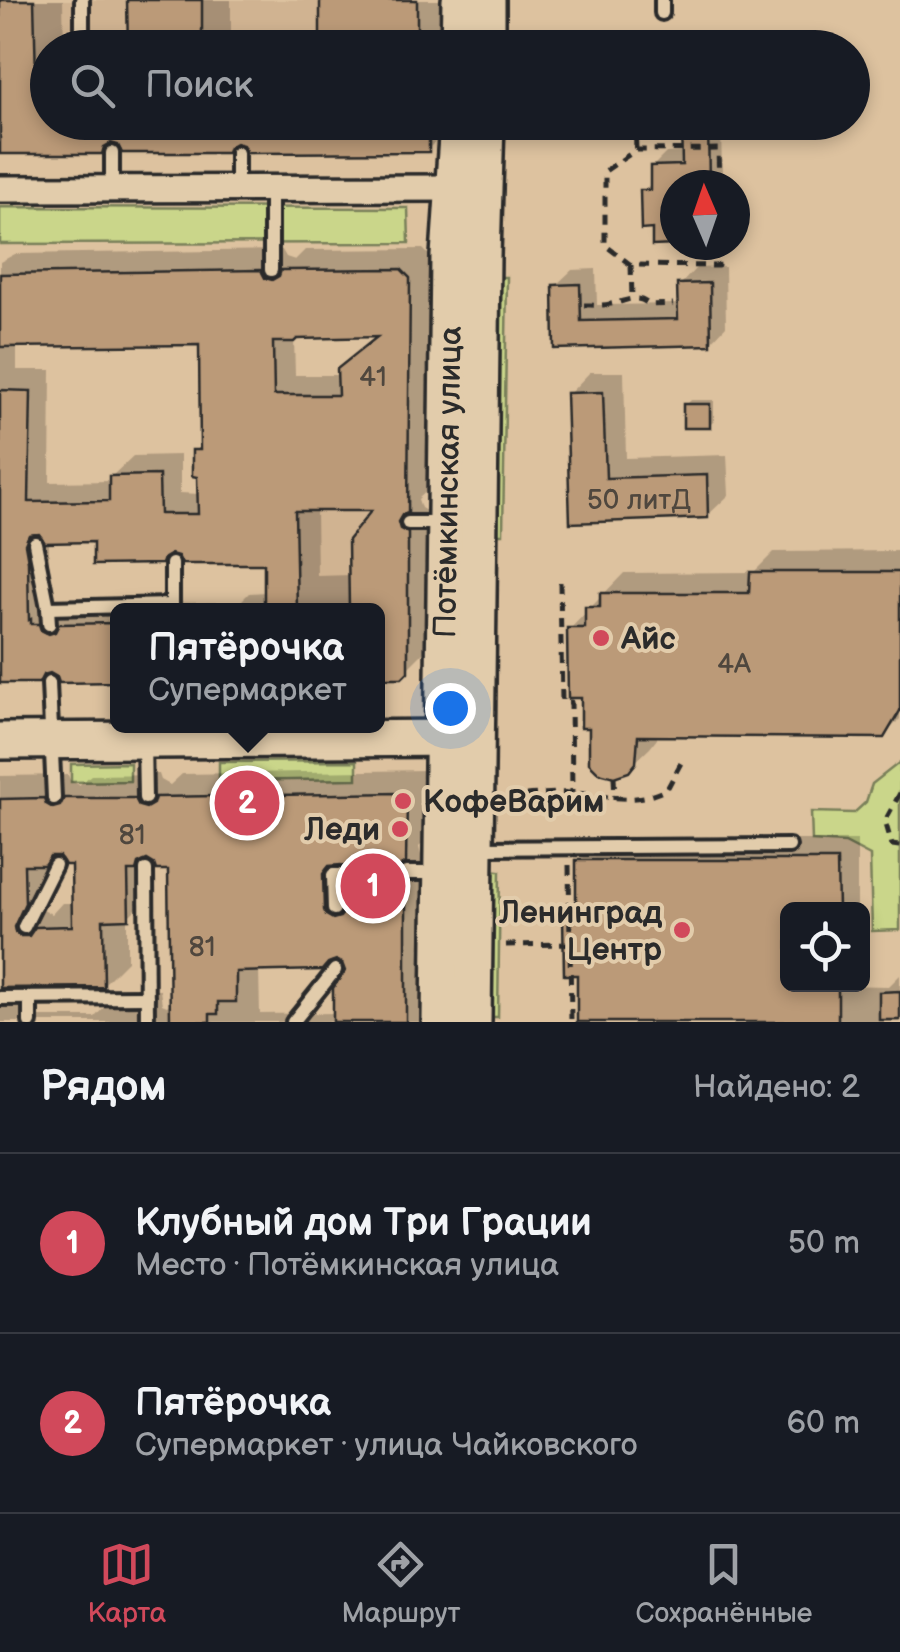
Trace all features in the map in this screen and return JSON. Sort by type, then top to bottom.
[{"type":"street","points":[[459,30],[460,0]]},
{"type":"street","points":[[486,30],[487,0]]},
{"type":"street","name":"Потёмкинская улица","points":[[461,140],[470,188],[460,738],[474,848],[473,1022]]},
{"type":"street","name":"Потёмкинская улица","points":[[470,188],[482,140]]},
{"type":"street","points":[[0,189],[470,188]]},
{"type":"street","points":[[0,742],[164,735],[460,738]]},
{"type":"street","name":"Потёмкинская улица","points":[[440,1022],[424,873],[460,738]]},
{"type":"lane","points":[[82,0],[82,30]]},
{"type":"lane","points":[[237,153],[237,188]]},
{"type":"lane","points":[[112,154],[112,188]]},
{"type":"lane","points":[[270,188],[272,270]]},
{"type":"lane","points":[[408,524],[463,523]]},
{"type":"lane","points":[[35,543],[48,624]]},
{"type":"lane","points":[[172,564],[172,603]]},
{"type":"lane","points":[[48,608],[110,608]]},
{"type":"lane","points":[[49,683],[54,798]]},
{"type":"lane","points":[[145,798],[164,735]]},
{"type":"lane","points":[[474,848],[789,846]]},
{"type":"lane","points":[[24,927],[55,865]]},
{"type":"lane","points":[[146,870],[147,1022]]},
{"type":"lane","points":[[334,908],[333,875],[340,875]]},
{"type":"lane","points":[[294,1022],[336,970]]},
{"type":"lane","points":[[26,995],[30,1022]]},
{"type":"lane","points":[[0,998],[147,996]]},
{"type":"path","points":[[636,140],[636,150]]},
{"type":"path","points":[[718,170],[718,149],[636,150],[605,171],[605,245],[631,265],[718,266],[718,260]]},
{"type":"path","points":[[631,265],[632,298]]},
{"type":"path","points":[[584,305],[614,304],[632,298],[642,298],[650,305],[673,304]]},
{"type":"path","points":[[560,582],[562,702],[571,702],[572,794]]},
{"type":"path","points":[[508,795],[638,799],[667,789],[682,762]]},
{"type":"path","points":[[614,777],[615,800]]},
{"type":"path","points":[[900,793],[885,822],[892,845],[900,846]]},
{"type":"path","points":[[569,847],[574,944],[570,1022]]},
{"type":"path","points":[[506,945],[574,944]]},
{"type":"shaded area","points":[[0,0],[417,0],[417,30],[30,30],[30,140],[429,140],[429,152],[0,154]]},
{"type":"shaded area","points":[[263,476],[408,477],[408,672],[402,678],[385,678],[385,603],[264,603]]},
{"type":"green space","points":[[0,207],[408,208],[409,243],[0,244]]},
{"type":"green space","points":[[498,277],[507,277],[503,534],[495,534]]},
{"type":"green space","points":[[357,761],[357,779],[219,781],[219,762]]},
{"type":"green space","points":[[900,762],[900,930],[872,931],[870,856],[845,843],[812,841],[811,812],[854,813],[866,802],[872,784]]},
{"type":"green space","points":[[130,763],[130,781],[71,782],[71,764]]},
{"type":"green space","points":[[491,870],[500,871],[498,1017],[490,1017]]},
{"type":"building","points":[[0,0],[34,0],[35,30],[30,30],[30,140],[429,140],[429,152],[247,153],[243,145],[236,143],[227,153],[122,153],[118,145],[111,143],[102,154],[0,154]]},
{"type":"building","points":[[127,0],[202,0],[202,30],[128,30]]},
{"type":"building","points":[[320,0],[417,0],[417,30],[320,30]]},
{"type":"building","points":[[681,140],[708,140],[709,170],[660,170],[660,246],[652,246],[652,229],[641,230],[640,190],[650,190],[650,166],[682,165]]},
{"type":"building","points":[[401,269],[410,278],[408,513],[398,522],[400,529],[408,533],[408,672],[402,678],[385,678],[385,603],[349,603],[348,540],[371,511],[295,511],[297,603],[264,603],[264,564],[182,564],[178,556],[171,554],[162,564],[93,565],[93,542],[45,543],[39,534],[29,535],[25,544],[31,624],[39,624],[49,634],[59,624],[110,623],[110,682],[59,683],[50,673],[43,675],[39,683],[0,683],[0,390],[31,391],[29,502],[109,501],[109,476],[159,475],[160,514],[198,514],[192,450],[200,450],[199,345],[0,347],[0,274],[261,270],[265,278],[279,276],[281,270]],"holes":[[[377,337],[337,369],[338,395],[274,395],[273,342]]]},
{"type":"building","points":[[710,283],[711,345],[554,349],[553,285],[580,284],[581,321],[678,319],[677,284]]},
{"type":"building","points":[[603,392],[606,478],[707,475],[708,518],[570,523],[566,393]]},
{"type":"building","points":[[683,404],[710,404],[710,428],[683,428]]},
{"type":"building","points":[[750,572],[900,572],[900,711],[884,738],[638,736],[636,763],[629,772],[614,777],[599,773],[589,763],[589,728],[581,728],[581,698],[568,698],[567,628],[585,628],[585,607],[600,607],[600,593],[749,593]]},
{"type":"building","points":[[401,793],[407,800],[406,863],[398,867],[396,874],[406,883],[406,1022],[333,1022],[333,988],[345,971],[336,960],[322,970],[236,972],[236,1002],[218,1002],[218,1014],[210,1014],[210,1022],[170,1022],[168,870],[156,870],[147,860],[138,864],[136,871],[128,871],[129,919],[103,920],[104,987],[0,988],[0,799],[44,798],[53,808],[60,806],[64,798],[135,798],[139,806],[146,808],[155,797]],"holes":[[[50,856],[59,856],[65,865],[71,865],[72,926],[35,927],[29,936],[20,936],[14,927],[25,903],[24,865],[44,865]],[[341,865],[350,876],[343,884],[343,913],[333,919],[324,910],[323,874],[329,866]]]},
{"type":"building","name":"Ленинград Центр","points":[[576,860],[837,860],[838,902],[780,902],[780,992],[838,992],[838,1022],[577,1022],[577,975],[564,975],[563,916],[576,915]]},
{"type":"building","points":[[900,991],[900,1020],[879,1020],[879,992]]},
{"type":"place","name":"Айс","points":[[601,638]]},
{"type":"place","name":"КофеВарим","points":[[403,801]]},
{"type":"place","name":"Пятёрочка","points":[[247,803]]},
{"type":"place","name":"Леди","points":[[400,829]]},
{"type":"place","name":"Клубный дом Три Грации","points":[[373,886]]},
{"type":"place","name":"Ленинград Центр","points":[[682,930]]}]
